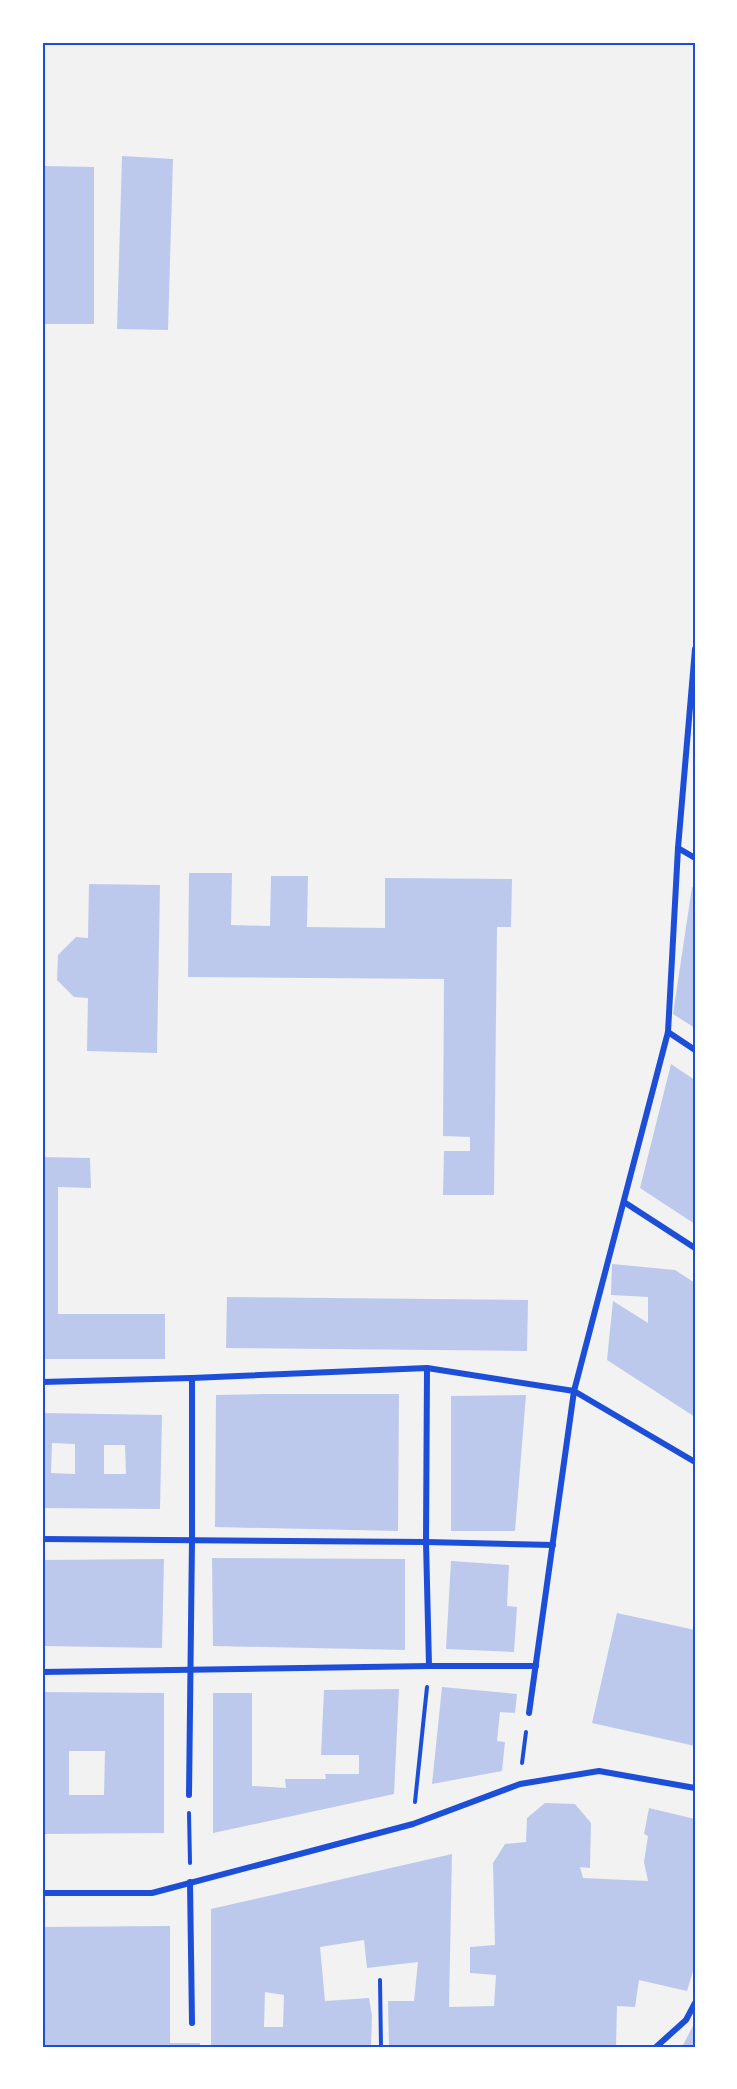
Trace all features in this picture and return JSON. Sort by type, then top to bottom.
[{"type":"street","points":[[529,1713],[574,1391],[668,1032],[678,848],[695,654]]},
{"type":"street","points":[[678,848],[695,858]]},
{"type":"street","points":[[668,1032],[695,1050]]},
{"type":"street","points":[[624,1202],[695,1248]]},
{"type":"street","points":[[427,1368],[426,1542],[429,1666]]},
{"type":"street","points":[[42,1382],[427,1368],[574,1391],[695,1462]]},
{"type":"street","points":[[189,1795],[192,1378]]},
{"type":"street","points":[[42,1539],[553,1545]]},
{"type":"street","points":[[42,1672],[536,1666]]},
{"type":"street","points":[[42,1893],[152,1893],[413,1824],[520,1784],[599,1771],[695,1788]]},
{"type":"street","points":[[190,1882],[192,2023]]},
{"type":"street","points":[[656,2047],[686,2020],[695,2003]]},
{"type":"path","points":[[417,1789],[428,1678]]},
{"type":"path","points":[[189,1795],[190,1855]]},
{"type":"path","points":[[380,1980],[381,2047]]},
{"type":"building","points":[[122,156],[173,159],[168,330],[117,329]]},
{"type":"building","points":[[42,166],[94,167],[94,324],[42,324]]},
{"type":"building","points":[[189,873],[232,873],[231,925],[270,926],[271,876],[308,876],[307,927],[385,928],[385,878],[512,879],[511,927],[497,927],[494,1195],[443,1195],[444,1151],[470,1151],[470,1137],[443,1136],[444,979],[188,977]]},
{"type":"building","points":[[89,884],[160,885],[157,1053],[87,1051],[88,998],[74,997],[57,980],[58,955],[76,937],[88,938]]},
{"type":"building","points":[[692,887],[695,888],[695,1028],[673,1014]]},
{"type":"building","points":[[671,1064],[695,1080],[695,1224],[640,1188]]},
{"type":"building","points":[[42,1157],[90,1158],[91,1188],[58,1187],[58,1314],[165,1314],[165,1359],[42,1359]]},
{"type":"building","points":[[612,1264],[675,1270],[695,1283],[695,1417],[607,1360],[613,1301],[648,1323],[648,1297],[611,1295]]},
{"type":"building","points":[[227,1297],[528,1300],[527,1351],[226,1348]]},
{"type":"building","points":[[399,1394],[398,1531],[215,1527],[216,1395]]},
{"type":"building","points":[[526,1395],[515,1531],[451,1531],[451,1396]]},
{"type":"building","points":[[42,1413],[162,1415],[160,1509],[42,1508]],"holes":[[[52,1443],[75,1444],[75,1474],[51,1473]],[[104,1445],[125,1445],[126,1474],[104,1474]]]},
{"type":"building","points":[[212,1558],[405,1559],[405,1650],[213,1646]]},
{"type":"building","points":[[164,1559],[162,1648],[42,1646],[42,1560]]},
{"type":"building","points":[[451,1561],[509,1565],[507,1606],[517,1607],[514,1652],[446,1649]]},
{"type":"building","points":[[617,1613],[695,1630],[695,1746],[592,1723]]},
{"type":"building","points":[[442,1687],[517,1694],[515,1713],[500,1712],[497,1741],[505,1742],[502,1771],[432,1784]]},
{"type":"building","points":[[399,1689],[394,1794],[213,1833],[213,1693],[252,1693],[252,1786],[286,1788],[285,1779],[326,1779],[325,1774],[359,1774],[359,1755],[321,1755],[324,1690]]},
{"type":"building","points":[[42,1692],[164,1693],[164,1833],[42,1834]],"holes":[[[69,1751],[105,1751],[104,1795],[69,1795]]]},
{"type":"building","points":[[545,1803],[575,1804],[591,1823],[590,1868],[580,1867],[583,1878],[648,1881],[644,1862],[648,1836],[644,1834],[649,1808],[695,1819],[695,1964],[687,1991],[639,1980],[635,2007],[617,2006],[616,2047],[389,2047],[388,2001],[414,2001],[418,1962],[367,1968],[364,1940],[320,1947],[325,2001],[369,1998],[372,2016],[371,2047],[211,2047],[211,1909],[452,1854],[449,2007],[494,2006],[496,1975],[470,1973],[470,1947],[495,1945],[493,1863],[505,1844],[526,1842],[527,1818]],"holes":[[[265,1992],[284,1995],[283,2027],[264,2027]]]},
{"type":"building","points":[[170,1926],[170,2043],[200,2043],[200,2047],[42,2047],[42,1927]]},
{"type":"building","points":[[695,2022],[695,2047],[682,2047]]}]
